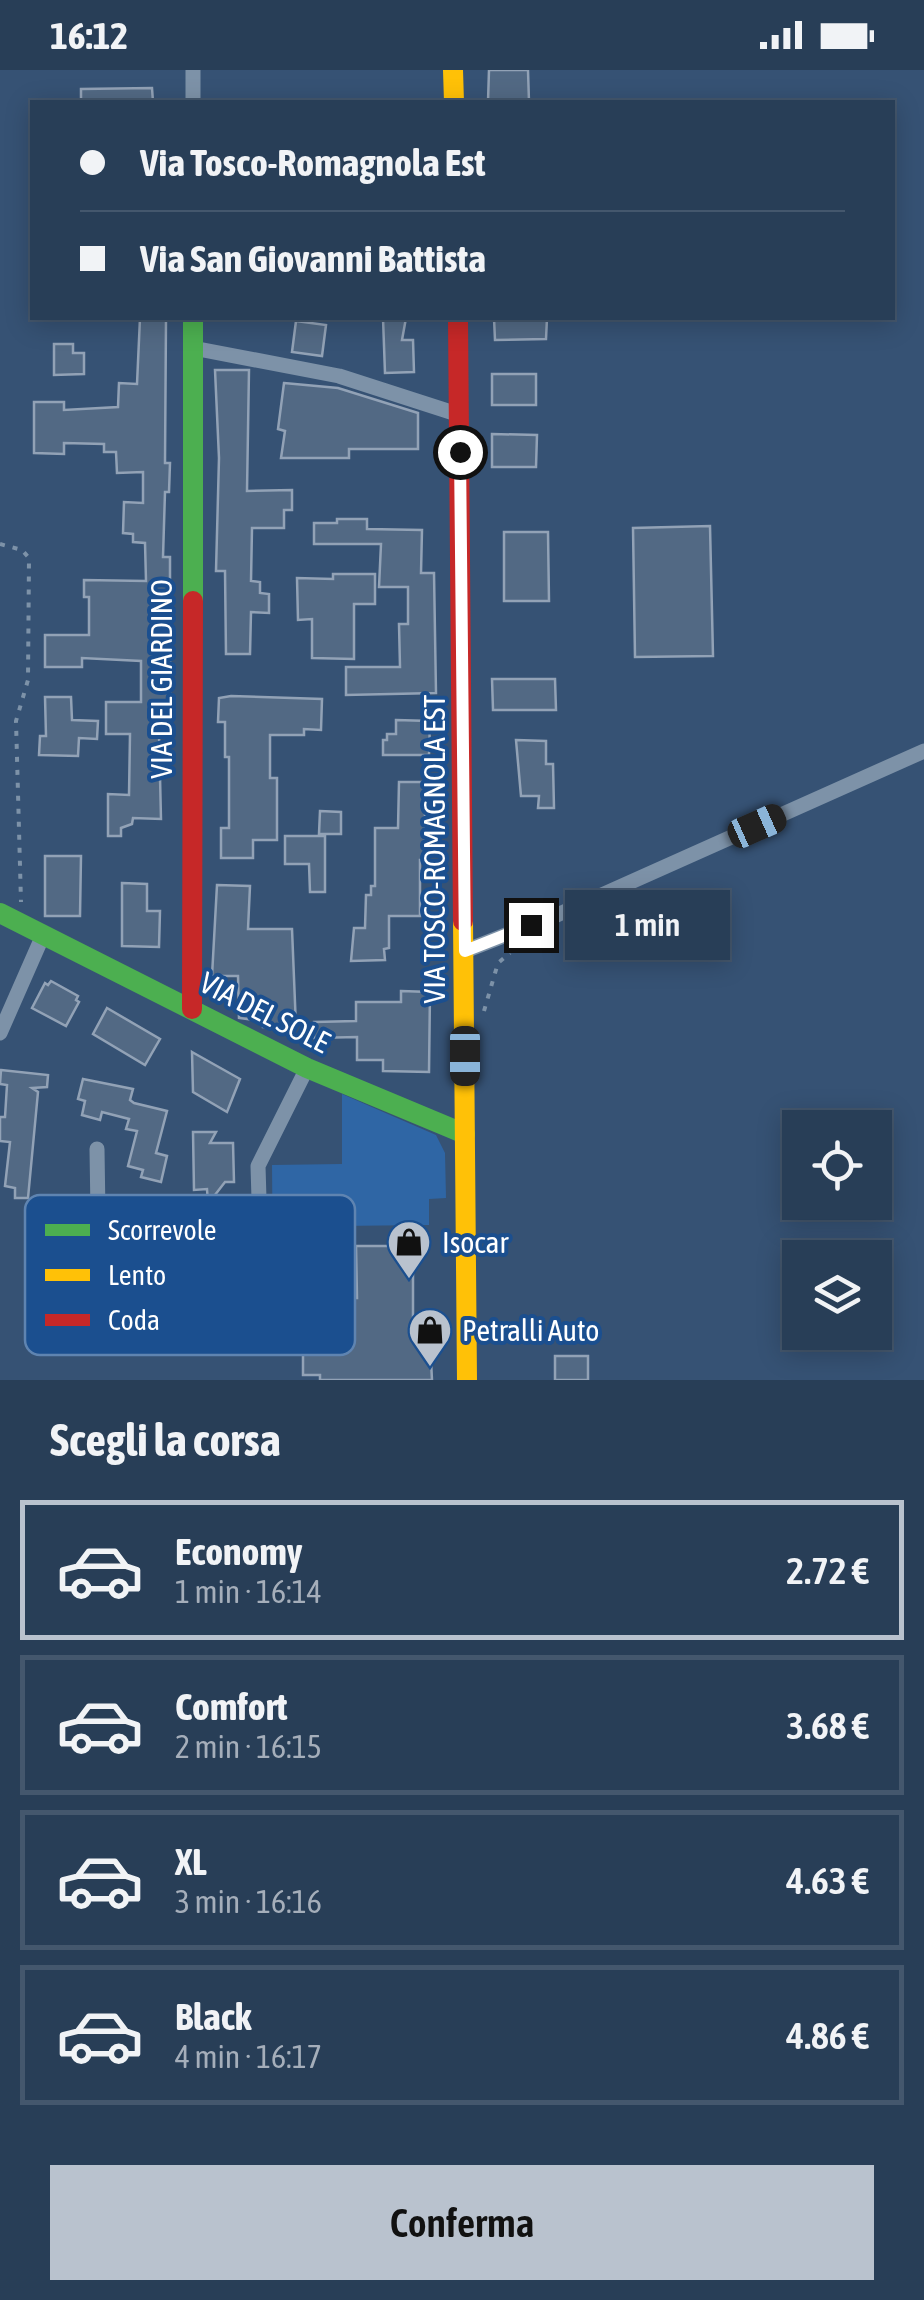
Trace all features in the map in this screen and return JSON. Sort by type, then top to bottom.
[{"type":"street","points":[[193,70],[193,100]]},
{"type":"street","points":[[453,70],[454,100]]},
{"type":"street","name":"VIA DEL GIARDINO","points":[[192,1010],[193,320]]},
{"type":"street","name":"VIA TOSCO-ROMAGNOLA EST","points":[[458,320],[467,1380]]},
{"type":"street","points":[[193,348],[340,376],[460,415]]},
{"type":"street","points":[[465,951],[557,915],[924,752]]},
{"type":"street","name":"VIA DEL SOLE","points":[[10,918],[307,1068],[465,1134]]},
{"type":"street","points":[[0,1033],[44,932]]},
{"type":"street","points":[[259,1195],[258,1166],[307,1068]]},
{"type":"street","points":[[97,1149],[98,1195]]},
{"type":"path","points":[[0,544],[22,550],[29,558],[28,680],[16,721],[22,885],[10,918]]},
{"type":"path","points":[[465,1017],[478,1017],[484,1011],[498,963],[520,946]]},
{"type":"shaded area","points":[[342,1094],[436,1135],[445,1153],[446,1198],[429,1199],[429,1225],[355,1226],[355,1195],[272,1195],[272,1165],[342,1164]]},
{"type":"building","points":[[489,70],[528,70],[529,100],[488,100]]},
{"type":"building","points":[[152,88],[153,100],[81,100],[81,89]]},
{"type":"building","points":[[140,320],[166,320],[165,463],[170,463],[163,557],[170,557],[170,734],[159,734],[161,819],[133,818],[132,824],[121,828],[121,836],[108,836],[108,794],[129,795],[130,734],[106,734],[106,702],[141,702],[141,661],[82,658],[82,667],[45,667],[45,635],[89,635],[89,597],[84,597],[84,580],[146,581],[145,543],[133,542],[133,534],[123,533],[124,502],[143,503],[143,472],[117,473],[116,452],[104,452],[104,444],[64,443],[64,454],[34,453],[34,402],[64,402],[64,410],[118,407],[119,383],[137,384]]},
{"type":"building","points":[[383,320],[406,320],[402,340],[413,340],[414,372],[385,373]]},
{"type":"building","points":[[494,320],[547,320],[546,339],[495,340]]},
{"type":"building","points":[[296,321],[326,325],[322,356],[292,352]]},
{"type":"building","points":[[54,344],[73,344],[73,353],[84,353],[84,374],[54,375]]},
{"type":"building","points":[[215,370],[249,370],[247,491],[292,490],[292,510],[284,510],[284,528],[252,528],[251,581],[260,582],[260,593],[269,594],[269,613],[251,612],[250,654],[226,654],[225,571],[216,571],[219,458]]},
{"type":"building","points":[[492,374],[536,374],[536,405],[492,405]]},
{"type":"building","points":[[284,383],[338,388],[418,413],[418,449],[349,449],[349,458],[281,458],[285,431],[278,429]]},
{"type":"building","points":[[492,434],[537,435],[536,467],[492,467]]},
{"type":"building","points":[[337,519],[367,519],[367,529],[422,530],[421,573],[434,573],[436,693],[346,695],[346,667],[400,667],[399,624],[408,624],[408,587],[379,587],[381,544],[314,544],[314,523],[337,523]]},
{"type":"building","points":[[710,526],[713,656],[635,657],[633,528]]},
{"type":"building","points":[[504,532],[548,532],[549,601],[504,601]]},
{"type":"building","points":[[333,574],[375,574],[375,604],[354,604],[354,659],[312,658],[312,619],[298,620],[297,578],[333,579]]},
{"type":"building","points":[[492,679],[555,679],[556,710],[493,710]]},
{"type":"building","points":[[45,697],[71,697],[72,720],[98,721],[97,739],[79,738],[78,756],[39,755],[40,736],[46,736]]},
{"type":"building","points":[[219,698],[322,699],[321,730],[304,729],[304,735],[270,735],[270,778],[277,778],[277,840],[253,840],[253,858],[221,858],[221,828],[229,828],[229,757],[225,757],[225,722],[218,722]]},
{"type":"building","points":[[396,720],[430,721],[429,755],[383,755],[383,740],[387,740],[387,734],[396,734]]},
{"type":"building","points":[[516,740],[546,741],[546,764],[553,764],[554,808],[538,808],[539,796],[521,796]]},
{"type":"building","points":[[399,782],[431,782],[431,814],[425,814],[425,860],[420,860],[420,916],[389,916],[385,960],[351,961],[354,928],[365,928],[366,895],[371,895],[371,886],[375,886],[375,828],[398,828]]},
{"type":"building","points":[[320,811],[341,812],[341,834],[319,834]]},
{"type":"building","points":[[285,836],[325,836],[325,892],[310,892],[309,864],[285,864]]},
{"type":"building","points":[[45,856],[81,856],[80,916],[45,916]]},
{"type":"building","points":[[122,883],[147,884],[147,911],[160,911],[159,947],[122,946]]},
{"type":"building","points":[[217,885],[250,886],[248,929],[292,929],[296,1027],[263,1027],[263,1021],[239,1018],[238,976],[212,976]]},
{"type":"building","points":[[51,981],[78,996],[79,1002],[66,1026],[32,1008],[45,983]]},
{"type":"building","points":[[401,991],[430,992],[429,1072],[383,1071],[383,1060],[357,1060],[357,1037],[314,1038],[314,1022],[356,1021],[356,1002],[401,1002]]},
{"type":"building","points":[[107,1008],[160,1039],[145,1065],[93,1034]]},
{"type":"building","points":[[192,1052],[240,1079],[227,1112],[193,1092]]},
{"type":"building","points":[[1,1070],[48,1075],[47,1087],[32,1088],[38,1092],[25,1198],[15,1198],[15,1188],[5,1186],[10,1142],[0,1141],[7,1085],[0,1084]]},
{"type":"building","points":[[83,1079],[133,1089],[130,1100],[134,1103],[167,1111],[156,1153],[167,1156],[161,1182],[141,1177],[143,1170],[128,1166],[137,1131],[126,1129],[129,1119],[102,1112],[100,1120],[82,1115],[85,1101],[78,1099]]},
{"type":"building","points":[[193,1132],[216,1132],[210,1143],[233,1143],[234,1182],[225,1182],[215,1195],[207,1195],[207,1189],[194,1190]]},
{"type":"building","points":[[356,1246],[413,1246],[413,1327],[430,1341],[432,1380],[320,1380],[320,1375],[303,1375],[303,1355],[355,1355]]},
{"type":"building","points":[[555,1356],[588,1356],[588,1380],[555,1380]]},
{"type":"traffic: fast","points":[[193,320],[193,601]]},
{"type":"traffic: fast","points":[[0,913],[307,1068],[465,1134]]},
{"type":"traffic: slow","points":[[453,70],[454,100]]},
{"type":"traffic: slow","points":[[463,921],[467,1380]]},
{"type":"traffic: jam","points":[[458,320],[463,921]]},
{"type":"traffic: jam","points":[[192,1009],[193,601]]},
{"type":"place","name":"Isocar","points":[[409,1280]]},
{"type":"place","name":"Petralli Auto","points":[[430,1368]]},
{"type":"route","points":[[460,452],[465,951],[531,925]]}]
